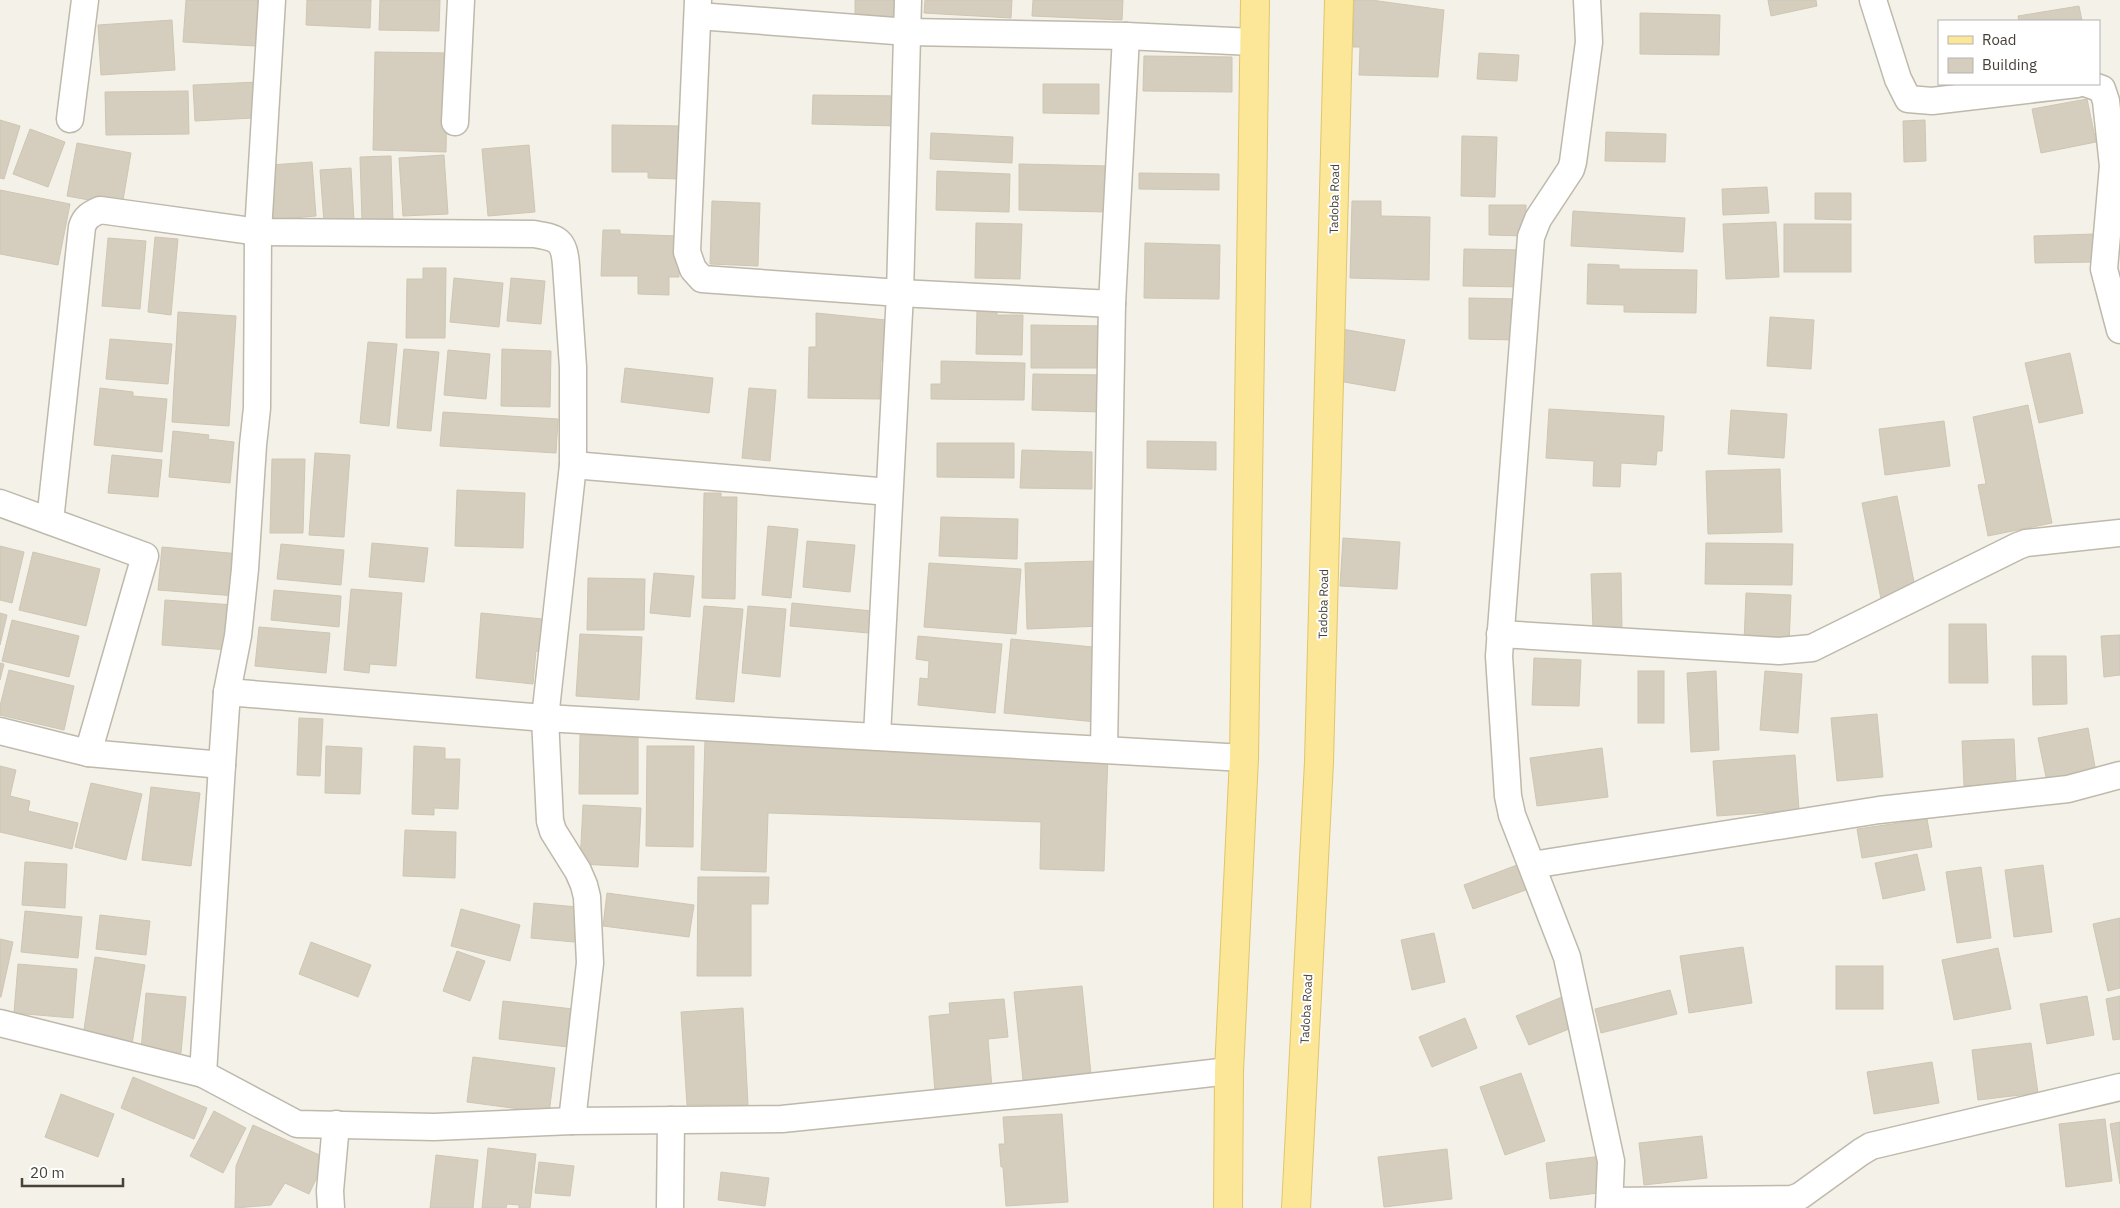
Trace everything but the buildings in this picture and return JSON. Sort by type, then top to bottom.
[{"type":"main road","points":[[1228,1208],[1229,1071],[1244,758],[1255,0]]},
{"type":"main road","name":"Tadoba Road","points":[[1296,1208],[1319,762],[1339,0]]},
{"type":"street","points":[[70,119],[85,0]]},
{"type":"street","points":[[203,1074],[227,692],[238,636],[257,408],[258,232],[272,0]]},
{"type":"street","points":[[455,122],[461,0]]},
{"type":"street","points":[[877,736],[900,292],[908,0]]},
{"type":"street","points":[[1586,0],[1589,42],[1573,162],[1571,169],[1538,219],[1531,237],[1499,656],[1509,806],[1567,957],[1611,1162],[1609,1204],[1792,1199],[1800,1196],[1871,1146],[2120,1087]]},
{"type":"street","points":[[1873,0],[1898,79],[1908,98],[1932,101],[2068,85]]},
{"type":"street","points":[[1112,304],[702,279],[693,269],[687,252],[698,8],[908,32],[1126,36],[1254,42]]},
{"type":"street","points":[[1104,749],[1112,304],[1126,36]]},
{"type":"street","points":[[2091,85],[2102,89],[2106,101],[2113,166],[2104,269],[2120,330]]},
{"type":"street","points":[[50,521],[84,221],[90,215],[100,210],[258,232],[534,234],[552,237],[561,243],[565,249],[566,257],[573,367],[573,464],[545,718],[550,821],[578,870],[586,897],[590,963],[572,1121]]},
{"type":"street","points":[[573,464],[889,492]]},
{"type":"street","points":[[0,502],[145,556],[88,753]]},
{"type":"street","points":[[1500,634],[1778,651],[1812,648],[2018,546],[2120,532]]},
{"type":"street","points":[[227,692],[545,718],[1244,758]]},
{"type":"street","points":[[0,731],[88,753],[222,765]]},
{"type":"street","points":[[1532,865],[1879,810],[2068,789],[2120,775]]},
{"type":"street","points":[[0,1023],[203,1074],[296,1124],[434,1126],[572,1121],[782,1119],[1229,1071]]},
{"type":"street","points":[[670,1208],[671,1120]]},
{"type":"street","points":[[331,1208],[330,1191],[336,1124]]}]
